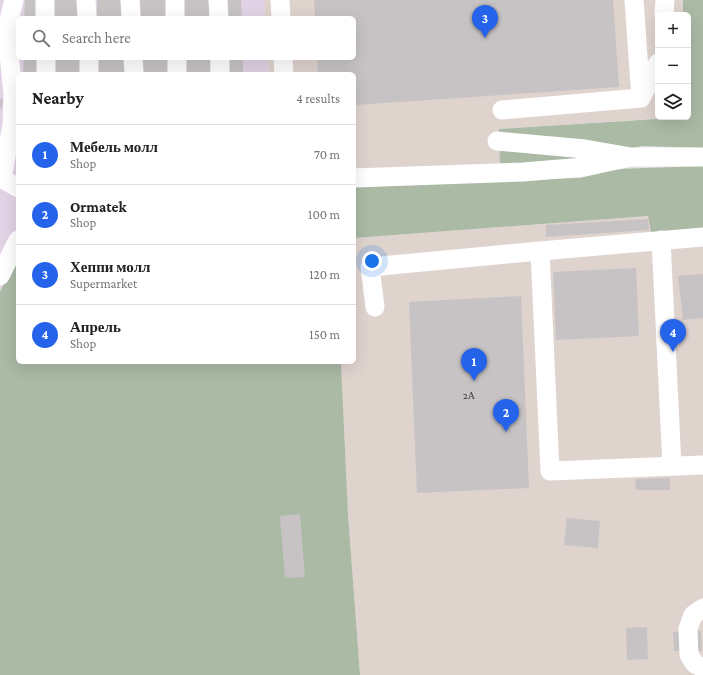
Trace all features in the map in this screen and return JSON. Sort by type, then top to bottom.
[{"type":"lane","points":[[14,0],[4,40],[7,90],[12,125],[4,145],[1,177],[16,187]]},
{"type":"lane","points":[[45,0],[45,16]]},
{"type":"lane","points":[[86,0],[87,16]]},
{"type":"lane","points":[[130,0],[131,16]]},
{"type":"lane","points":[[175,0],[175,16]]},
{"type":"lane","points":[[218,0],[219,16]]},
{"type":"lane","points":[[280,0],[281,16]]},
{"type":"lane","points":[[634,0],[640,98]]},
{"type":"lane","points":[[664,12],[665,0]]},
{"type":"lane","points":[[46,60],[46,72]]},
{"type":"lane","points":[[89,60],[89,72]]},
{"type":"lane","points":[[133,60],[134,72]]},
{"type":"lane","points":[[177,60],[177,72]]},
{"type":"lane","points":[[220,60],[220,72]]},
{"type":"lane","points":[[283,60],[284,72]]},
{"type":"lane","points":[[640,98],[655,69]]},
{"type":"lane","points":[[502,110],[640,98]]},
{"type":"lane","points":[[497,141],[585,150],[632,157],[703,157]]},
{"type":"lane","points":[[356,178],[523,172],[584,166],[632,157]]},
{"type":"lane","points":[[375,307],[370,266],[703,237]]},
{"type":"lane","points":[[661,240],[672,466]]},
{"type":"lane","points":[[0,276],[16,244]]},
{"type":"lane","points":[[540,251],[550,471],[703,465]]},
{"type":"lane","points":[[703,608],[693,615],[688,629],[689,655],[695,664],[703,668]]},
{"type":"shaded area","points":[[0,0],[264,0],[265,16],[16,16],[16,60],[268,60],[269,72],[16,72],[16,258],[0,292]]},
{"type":"shaded area","points":[[264,0],[683,0],[683,12],[655,12],[655,119],[499,129],[500,169],[379,174],[356,167],[356,72],[269,72],[268,60],[356,60],[356,16],[265,16]]},
{"type":"shaded area","points":[[649,216],[703,231],[703,675],[360,675],[348,515],[341,364],[356,364],[356,238]]},
{"type":"green space","points":[[683,0],[703,0],[703,148],[642,146],[581,160],[500,169],[499,129],[655,119],[691,120],[691,12],[683,12]]},
{"type":"green space","points":[[703,166],[703,231],[651,232],[648,216],[356,238],[356,185],[580,178],[617,169]]},
{"type":"green space","points":[[16,258],[16,364],[341,364],[348,515],[360,675],[0,675],[0,292]]},
{"type":"building","points":[[25,0],[37,0],[37,16],[24,16]]},
{"type":"building","points":[[52,0],[80,0],[80,16],[52,16]]},
{"type":"building","points":[[97,0],[124,0],[125,16],[97,16]]},
{"type":"building","points":[[140,0],[167,0],[168,16],[141,16]]},
{"type":"building","points":[[183,0],[209,0],[209,16],[183,16]]},
{"type":"building","points":[[226,0],[241,0],[242,16],[226,16]]},
{"type":"building","points":[[314,0],[613,0],[619,87],[356,105],[356,72],[318,72],[317,60],[356,60],[356,16],[315,16]]},
{"type":"building","points":[[24,60],[37,60],[37,72],[23,72]]},
{"type":"building","points":[[53,60],[81,60],[82,72],[54,72]]},
{"type":"building","points":[[98,60],[126,60],[126,72],[98,72]]},
{"type":"building","points":[[143,60],[169,60],[170,72],[144,72]]},
{"type":"building","points":[[184,60],[210,60],[210,72],[185,72]]},
{"type":"building","points":[[228,60],[243,60],[243,72],[228,72]]},
{"type":"building","points":[[0,98],[5,101],[0,110]]},
{"type":"building","points":[[648,219],[649,230],[546,237],[546,225]]},
{"type":"building","points":[[636,268],[639,336],[556,340],[553,272]]},
{"type":"building","points":[[703,274],[703,318],[683,320],[678,276]]},
{"type":"building","points":[[521,296],[529,488],[417,493],[409,302]]},
{"type":"building","points":[[670,478],[670,490],[636,490],[635,479]]},
{"type":"building","points":[[300,514],[305,577],[285,578],[280,516]]},
{"type":"building","points":[[567,518],[600,521],[598,548],[564,545]]},
{"type":"building","points":[[647,627],[648,659],[627,660],[626,628]]},
{"type":"building","points":[[701,631],[702,651],[674,651],[673,632]]},
{"type":"place","name":"Хеппи молл","points":[[485,38]]},
{"type":"place","name":"Апрель","points":[[673,352]]},
{"type":"place","name":"Мебель молл","points":[[474,381]]},
{"type":"place","name":"Ormatek","points":[[506,432]]}]
